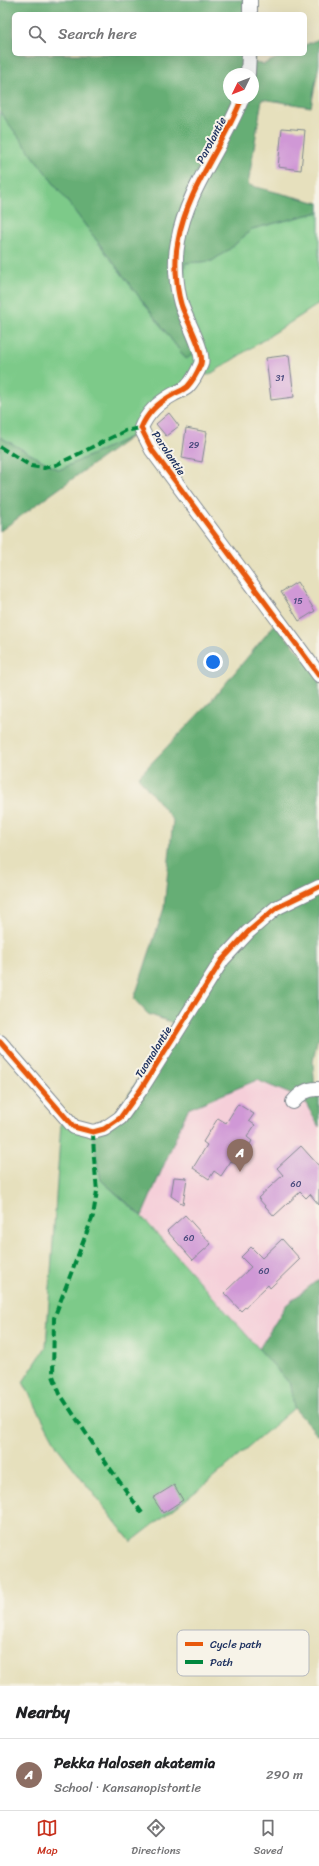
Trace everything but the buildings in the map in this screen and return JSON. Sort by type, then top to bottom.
[{"type":"street","points":[[250,0],[250,12]]},
{"type":"street","points":[[248,68],[249,56]]},
{"type":"street","name":"Parolantie","points":[[239,104],[224,138],[190,198],[177,241],[177,282],[181,304],[200,350],[202,362],[187,387],[165,399],[154,408],[146,417],[141,428],[152,450],[319,675]]},
{"type":"street","name":"Tuomalantie","points":[[0,1042],[74,1127],[93,1132],[104,1129],[120,1118],[141,1089],[222,960],[248,932],[276,908],[319,887]]},
{"type":"street","points":[[293,1102],[296,1097],[310,1088],[319,1089]]},
{"type":"shaded area","points":[[257,1080],[304,1100],[319,1127],[319,1279],[286,1305],[259,1349],[142,1216],[188,1109]]},
{"type":"green space","points":[[0,0],[257,0],[256,12],[12,12],[12,56],[255,56],[254,63],[264,64],[282,56],[307,56],[307,44],[319,39],[319,64],[311,107],[262,99],[248,185],[319,203],[319,212],[252,229],[231,248],[212,261],[185,263],[181,304],[200,350],[186,359],[0,112]]},
{"type":"green space","points":[[0,112],[186,359],[181,304],[185,263],[212,261],[231,248],[252,229],[319,212],[319,304],[209,375],[196,373],[132,436],[59,470],[0,437]]},
{"type":"green space","points":[[132,436],[0,531],[0,437],[59,470]]},
{"type":"green space","points":[[275,624],[319,675],[319,1039],[317,1041],[313,1062],[315,1092],[319,1092],[319,1127],[304,1100],[257,1080],[188,1109],[142,1216],[101,1180],[91,1127],[105,1123],[116,1115],[173,1023],[148,1014],[134,999],[164,908],[173,820],[138,777],[211,701]]},
{"type":"green space","points":[[61,1122],[91,1127],[101,1180],[142,1217],[291,1385],[294,1408],[212,1479],[131,1542],[58,1448],[23,1382],[46,1347]]},
{"type":"green space","points":[[319,1279],[319,1436],[294,1408],[291,1385],[259,1349],[286,1305]]},
{"type":"marked path","points":[[0,447],[31,466],[44,468],[56,465],[125,431],[141,428]]},
{"type":"marked path","points":[[93,1132],[97,1191],[93,1216],[54,1318],[53,1376],[60,1394],[99,1453],[142,1513]]},
{"type":"cycle path","points":[[239,104],[197,186],[189,204],[178,241],[176,273],[179,297],[200,351],[201,364],[187,387],[159,404],[150,413],[141,428],[152,450],[319,675]]},
{"type":"cycle path","points":[[0,1042],[74,1127],[93,1132],[104,1129],[120,1118],[141,1089],[222,960],[248,932],[276,908],[319,887]]},
{"type":"place","name":"Pekka Halosen akatemia","points":[[240,1172]]}]
